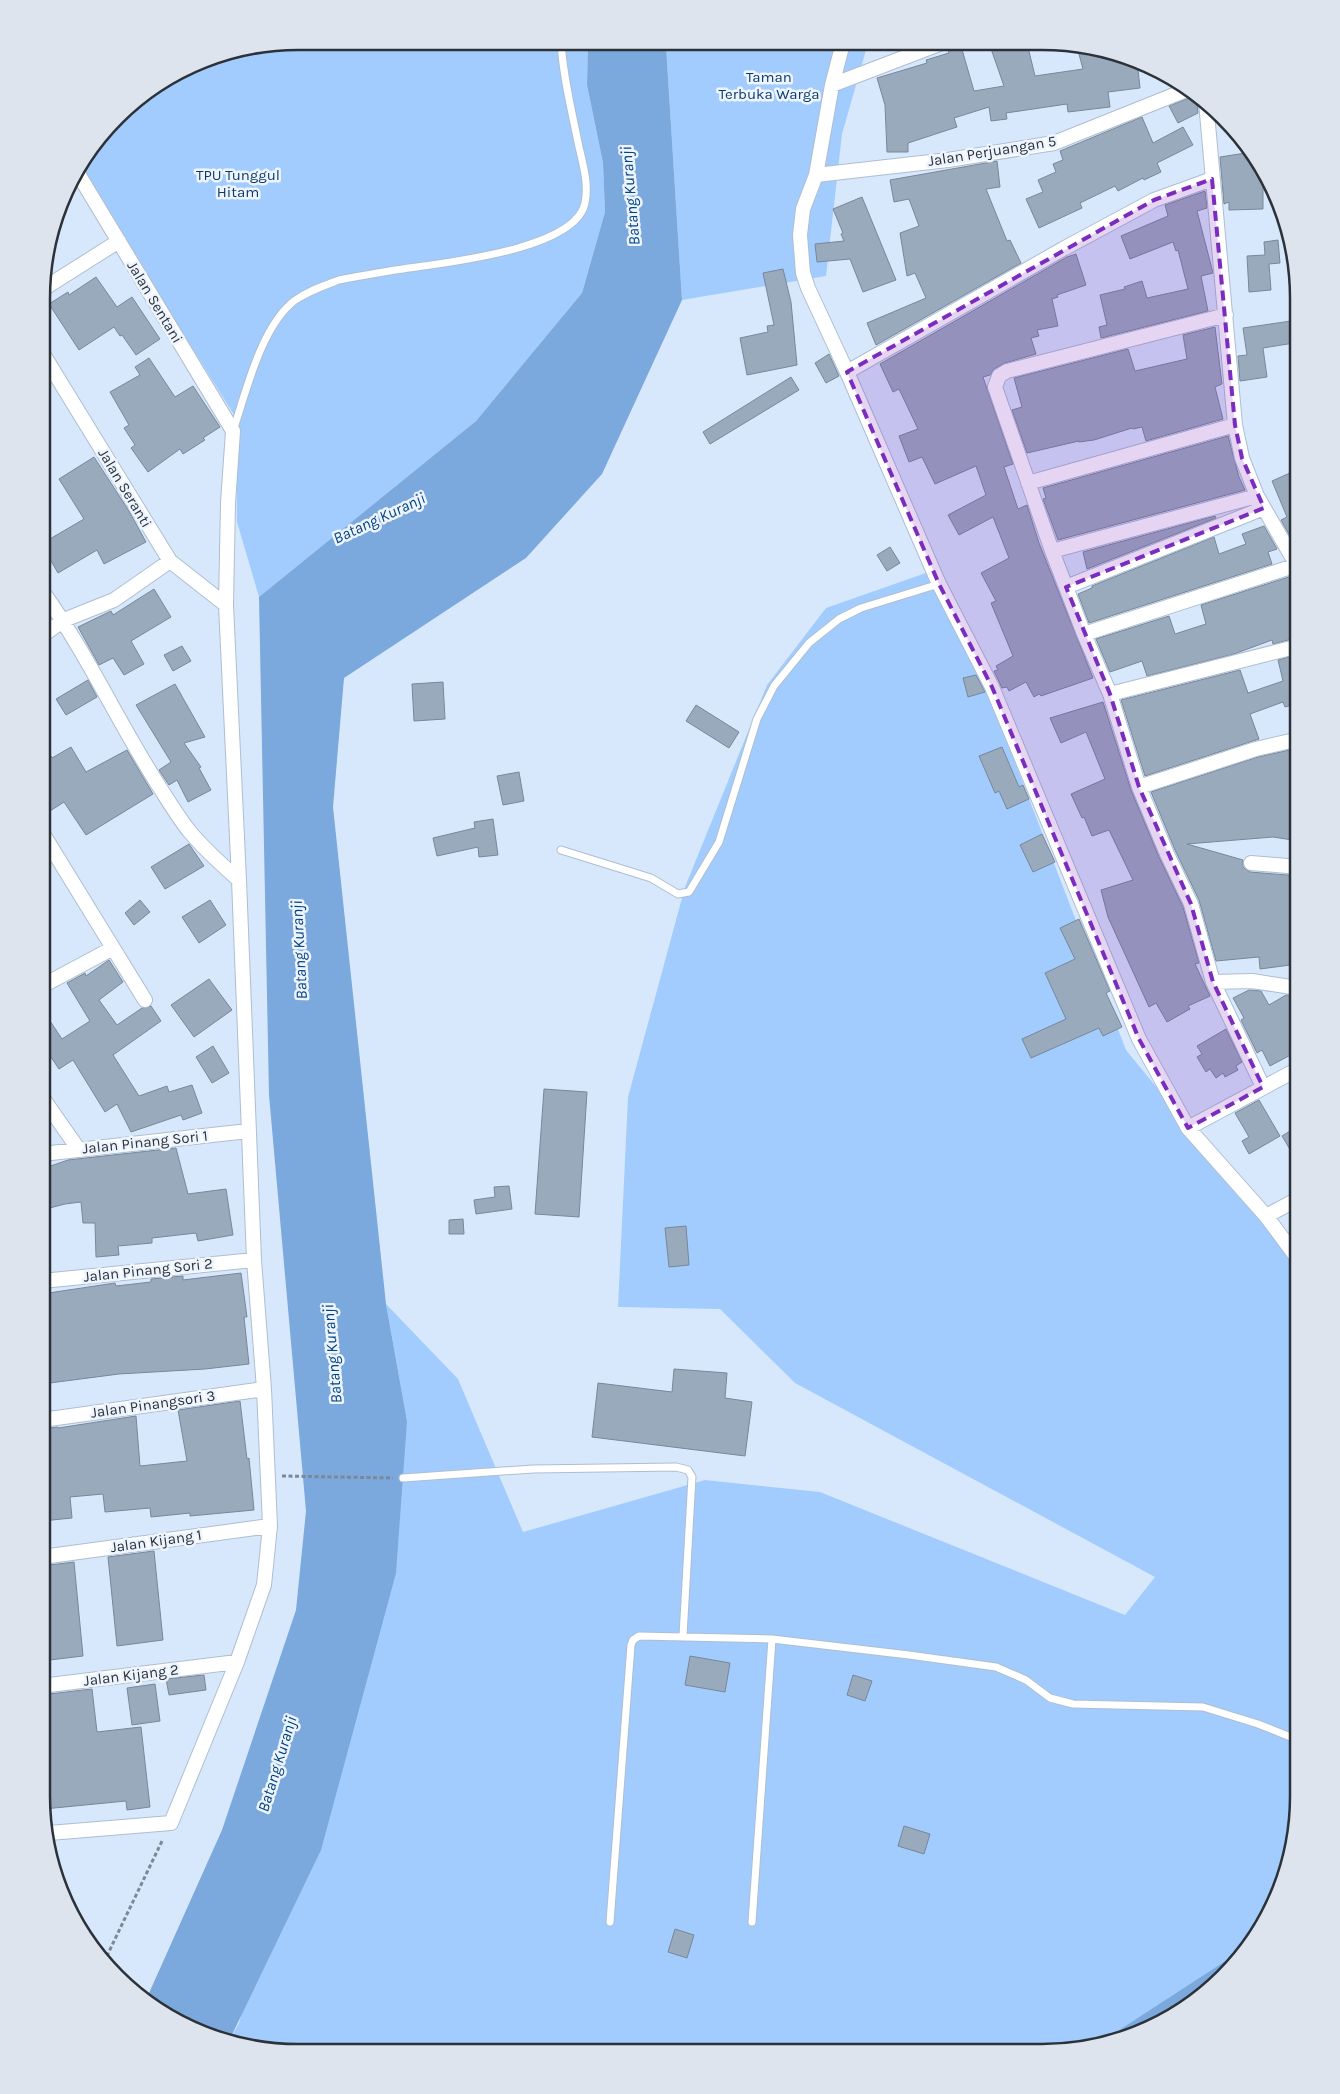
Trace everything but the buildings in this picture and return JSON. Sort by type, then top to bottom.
[{"type":"street","points":[[841,50],[832,85],[816,176],[803,209],[800,235],[803,273],[808,288],[847,372],[939,584],[992,687],[1138,1039],[1188,1128],[1266,1216],[1290,1248]]},
{"type":"street","points":[[832,85],[924,50]]},
{"type":"street","name":"Jalan Perjuangan 5","points":[[816,176],[948,160],[1054,143],[1181,92]]},
{"type":"street","points":[[1207,113],[1235,426],[1242,458],[1257,496],[1290,553]]},
{"type":"street","name":"Jalan Sentani","points":[[81,178],[233,431]]},
{"type":"street","points":[[847,372],[1146,205],[1212,179]]},
{"type":"street","points":[[51,284],[119,241]]},
{"type":"street","points":[[1226,315],[1007,371],[999,376],[995,383],[996,395],[1052,551],[1084,634],[1110,694],[1139,787],[1167,854],[1191,904],[1213,982],[1262,1087]]},
{"type":"street","name":"Jalan Seranti","points":[[50,365],[170,561],[226,604]]},
{"type":"street","points":[[1028,483],[1235,426]]},
{"type":"street","points":[[53,1833],[171,1823],[238,1662],[264,1585],[270,1526],[264,1388],[254,1260],[226,604],[228,503],[233,431]]},
{"type":"street","points":[[1052,551],[1257,496]]},
{"type":"street","points":[[1066,587],[1264,508]]},
{"type":"street","points":[[50,630],[64,620],[114,600],[170,561]]},
{"type":"street","points":[[1084,634],[1290,570]]},
{"type":"street","points":[[50,601],[64,620],[139,756],[178,816],[207,850],[239,880]]},
{"type":"street","points":[[1110,694],[1290,648]]},
{"type":"street","points":[[1139,787],[1256,749],[1290,741]]},
{"type":"street","points":[[50,845],[145,1000]]},
{"type":"street","points":[[1251,863],[1290,866]]},
{"type":"street","points":[[50,982],[113,948]]},
{"type":"street","points":[[1213,982],[1252,981],[1290,987]]},
{"type":"street","points":[[1188,1128],[1290,1073]]},
{"type":"street","points":[[50,1108],[79,1150]]},
{"type":"street","name":"Jalan Pinang Sori 1","points":[[50,1153],[248,1131]]},
{"type":"street","points":[[1266,1216],[1290,1203]]},
{"type":"street","name":"Jalan Pinang Sori 2","points":[[50,1280],[254,1260]]},
{"type":"street","name":"Jalan Pinangsori 3","points":[[50,1419],[264,1388]]},
{"type":"street","name":"Jalan Kijang 1","points":[[50,1556],[270,1526]]},
{"type":"street","name":"Jalan Kijang 2","points":[[50,1685],[238,1662]]},
{"type":"lane","points":[[233,431],[256,360],[280,316],[293,302],[303,295],[315,288],[339,280],[494,254],[525,246],[553,234],[571,223],[582,213],[586,203],[585,177],[562,64],[561,50]]},
{"type":"lane","points":[[561,850],[651,878],[678,894],[689,892],[719,842],[757,719],[774,686],[786,671],[809,643],[839,619],[862,608],[939,584]]},
{"type":"lane","points":[[403,1478],[533,1469],[676,1467],[688,1470],[692,1477],[683,1636]]},
{"type":"lane","points":[[610,1922],[631,1645],[633,1640],[639,1636],[772,1639],[909,1654],[996,1667],[1026,1680],[1050,1698],[1073,1704],[1203,1707],[1258,1724],[1290,1737]]},
{"type":"lane","points":[[752,1922],[772,1639]]},
{"type":"path","points":[[283,1476],[403,1478]]},
{"type":"path","points":[[108,1955],[171,1823]]},
{"type":"highlighted area","points":[[1212,179],[1235,425],[1242,458],[1264,508],[1066,587],[1110,694],[1139,787],[1191,904],[1213,982],[1263,1087],[1188,1128],[1139,1039],[992,687],[939,584],[847,372],[1154,200]]},
{"type":"green space","name":"TPU Tunggul Hitam","points":[[298,50],[588,50],[587,85],[603,163],[605,212],[582,293],[476,421],[259,597],[237,522],[236,418],[83,174],[112,134],[147,101],[174,83],[218,63],[266,52]]},
{"type":"green space","name":"Taman Terbuka Warga","points":[[666,50],[866,50],[842,134],[826,276],[682,300]]},
{"type":"green space","points":[[940,568],[1126,1050],[1290,1250],[1290,1796],[1288,1828],[1282,1860],[1271,1891],[1248,1934],[1228,1960],[1215,1973],[1142,2023],[1106,2036],[1074,2042],[1042,2044],[298,2044],[266,2042],[232,2035],[239,2023],[407,1421],[386,1304],[458,1379],[523,1532],[705,1480],[820,1492],[1125,1615],[1155,1577],[795,1383],[720,1309],[618,1307],[628,1097],[685,887],[767,685],[826,608]]},
{"type":"water","name":"Batang Kuranji","points":[[588,50],[666,50],[682,300],[602,474],[526,558],[344,678],[333,807],[386,1304],[407,1421],[396,1573],[321,1850],[232,2035],[188,2018],[149,1994],[222,1830],[296,1610],[306,1511],[269,1095],[259,597],[476,421],[582,293],[605,212],[603,163],[587,85]]},
{"type":"water","points":[[1229,1958],[1206,1982],[1180,2002],[1152,2018],[1114,2034]]}]
